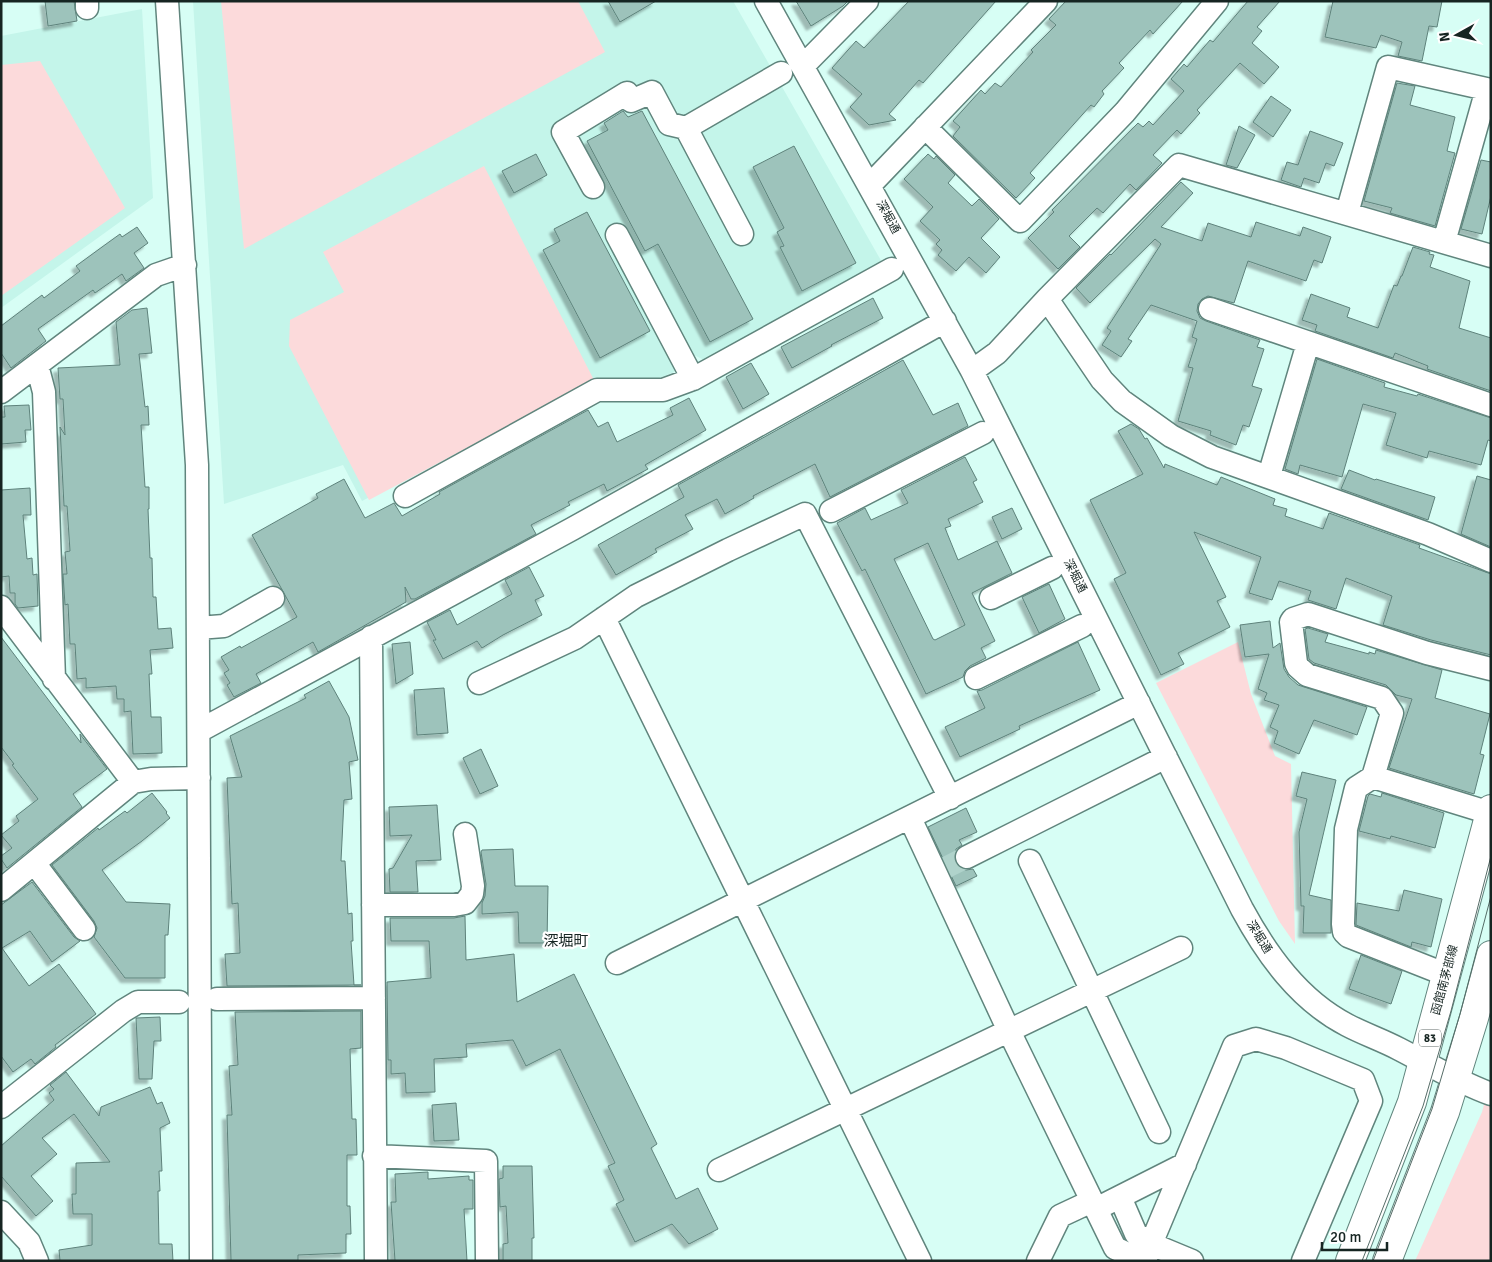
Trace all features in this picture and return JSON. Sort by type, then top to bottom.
[{"type":"main road","name":"函館南茅部線","points":[[1350,1261],[1412,1102],[1490,811]]},
{"type":"main road","points":[[1387,1261],[1455,1080],[1491,955]]},
{"type":"street","points":[[167,1],[197,465],[200,1261]]},
{"type":"street","name":"深堀通","points":[[766,1],[946,321],[1260,942],[1280,970],[1319,1007],[1346,1024],[1455,1080],[1491,1094]]},
{"type":"street","points":[[803,66],[866,1]]},
{"type":"street","points":[[870,185],[1046,1]]},
{"type":"street","points":[[925,127],[1020,221],[1125,112],[1217,1]]},
{"type":"street","points":[[1347,213],[1388,67],[1489,90],[1444,242]]},
{"type":"street","points":[[593,187],[563,132],[627,93],[631,101],[652,92],[668,124],[686,128],[782,73]]},
{"type":"street","points":[[686,128],[742,234]]},
{"type":"street","points":[[972,371],[997,353],[1047,299],[1179,165],[1491,256]]},
{"type":"street","points":[[617,235],[694,379]]},
{"type":"street","points":[[1,392],[156,275],[185,265]]},
{"type":"street","points":[[405,496],[597,390],[663,390],[694,379],[892,269]]},
{"type":"street","points":[[1047,299],[1102,380],[1122,401],[1171,436],[1192,448],[1428,534],[1491,562]]},
{"type":"street","points":[[1210,309],[1491,405]]},
{"type":"street","points":[[199,731],[572,529],[946,321]]},
{"type":"street","points":[[1269,476],[1308,343]]},
{"type":"street","points":[[37,365],[44,392],[54,679]]},
{"type":"street","points":[[831,511],[983,433]]},
{"type":"street","points":[[479,683],[575,638],[636,596],[805,514],[950,798]]},
{"type":"street","points":[[990,598],[1052,568]]},
{"type":"street","points":[[198,628],[224,626],[273,598]]},
{"type":"street","points":[[1,608],[133,782]]},
{"type":"street","points":[[1447,975],[1348,936],[1344,932],[1346,828],[1356,788],[1373,777],[1392,713],[1382,698],[1307,675],[1298,667],[1291,622],[1293,619],[1308,614],[1428,653],[1491,669]]},
{"type":"street","points":[[604,618],[920,1261]]},
{"type":"street","points":[[976,678],[1082,626]]},
{"type":"street","points":[[371,637],[376,1261]]},
{"type":"street","points":[[617,963],[1139,703]]},
{"type":"street","points":[[967,856],[1166,757]]},
{"type":"street","points":[[1373,777],[1490,811]]},
{"type":"street","points":[[1,890],[133,782],[151,779],[199,778]]},
{"type":"street","points":[[910,818],[940,871],[1009,1031],[1115,1248],[1146,1255],[1192,1261]]},
{"type":"street","points":[[373,905],[454,905],[465,903],[472,894],[473,886],[466,834]]},
{"type":"street","points":[[1030,860],[1159,1132]]},
{"type":"street","points":[[35,864],[84,929]]},
{"type":"street","points":[[719,1170],[1181,948]]},
{"type":"street","points":[[218,999],[374,998]]},
{"type":"street","points":[[1,1106],[123,1011],[138,1002],[179,1002]]},
{"type":"street","points":[[1146,1255],[1234,1046],[1256,1039],[1286,1048],[1364,1080],[1372,1101],[1303,1261]]},
{"type":"street","points":[[374,1156],[486,1161],[487,1261]]},
{"type":"street","points":[[1038,1261],[1060,1216],[1120,1196],[1185,1164]]},
{"type":"street","points":[[1120,1196],[1146,1255]]},
{"type":"street","points":[[1,1212],[29,1242],[37,1261]]},
{"type":"shaded area","points":[[193,1],[733,1],[883,264],[708,362],[694,355],[678,365],[674,372],[659,378],[595,382],[362,501],[343,465],[224,504]]},
{"type":"shaded area","points":[[221,1],[578,1],[605,52],[244,249]]},
{"type":"shaded area","points":[[142,9],[153,198],[1,308],[1,36]]},
{"type":"shaded area","points":[[40,61],[125,208],[1,296],[1,65]]},
{"type":"shaded area","points":[[484,166],[594,380],[369,500],[289,346],[290,320],[344,292],[323,252]]},
{"type":"shaded area","points":[[1238,642],[1251,694],[1275,756],[1291,764],[1295,944],[1279,921],[1156,683]]},
{"type":"shaded area","points":[[1491,1080],[1491,1261],[1415,1261],[1482,1112]]},
{"type":"building","points":[[45,1],[74,1],[77,21],[48,26]]},
{"type":"building","points":[[608,1],[656,1],[620,22]]},
{"type":"building","points":[[796,1],[848,1],[811,26]]},
{"type":"building","points":[[909,1],[996,1],[923,83],[919,80],[889,114],[896,120],[869,125],[850,107],[862,94],[832,68],[856,41],[864,48]]},
{"type":"building","points":[[1066,1],[1183,1],[1153,34],[1150,30],[1119,63],[1124,68],[1102,91],[1104,94],[1094,107],[1091,105],[1030,173],[1035,178],[1016,198],[953,136],[960,127],[953,121],[981,90],[985,94],[995,83],[1001,87],[1033,52],[1031,50],[1056,25],[1049,19]]},
{"type":"building","points":[[1248,1],[1280,1],[1257,27],[1262,31],[1252,43],[1279,67],[1264,84],[1240,63],[1197,110],[1200,113],[1181,134],[1177,130],[1153,155],[1162,163],[1136,190],[1130,184],[1103,213],[1097,208],[1069,236],[1080,247],[1058,269],[1028,238],[1054,212],[1052,210],[1138,123],[1143,127],[1149,121],[1153,125],[1184,91],[1171,79],[1184,64],[1187,67],[1210,40],[1213,42]]},
{"type":"building","points":[[1333,1],[1442,1],[1437,27],[1429,26],[1422,61],[1398,56],[1402,42],[1381,35],[1376,48],[1325,37]]},
{"type":"building","points":[[1397,83],[1415,86],[1410,105],[1455,117],[1447,151],[1455,153],[1435,226],[1390,213],[1392,208],[1364,201]]},
{"type":"building","points":[[1271,96],[1291,110],[1273,137],[1253,122]]},
{"type":"building","points":[[623,111],[628,117],[642,111],[753,319],[710,342],[658,244],[645,251],[587,141],[608,130],[604,123]]},
{"type":"building","points":[[1239,126],[1255,135],[1237,168],[1226,165]]},
{"type":"building","points":[[1310,131],[1343,143],[1334,166],[1326,163],[1319,183],[1304,178],[1301,187],[1281,180],[1287,162],[1298,165]]},
{"type":"building","points":[[794,146],[856,263],[802,291],[780,247],[784,246],[777,232],[784,228],[753,167]]},
{"type":"building","points":[[536,154],[547,175],[514,193],[502,171]]},
{"type":"building","points":[[928,154],[934,159],[936,156],[955,175],[948,183],[972,206],[979,199],[999,219],[981,238],[1000,257],[986,273],[969,257],[956,271],[938,255],[942,250],[936,244],[940,240],[920,221],[933,207],[904,179]]},
{"type":"building","points":[[1481,160],[1491,162],[1491,196],[1482,234],[1461,229]]},
{"type":"building","points":[[1181,182],[1193,193],[1161,227],[1202,241],[1208,223],[1251,237],[1256,222],[1300,236],[1303,227],[1331,237],[1322,263],[1314,260],[1306,281],[1248,261],[1234,303],[1208,296],[1198,304],[1197,311],[1200,318],[1260,340],[1257,347],[1264,349],[1252,386],[1262,389],[1249,427],[1243,425],[1236,445],[1210,435],[1211,431],[1178,421],[1193,368],[1188,367],[1197,339],[1192,337],[1197,321],[1151,305],[1128,339],[1132,341],[1121,357],[1102,345],[1111,331],[1107,328],[1161,244],[1155,239],[1090,303],[1076,288],[1111,255]]},
{"type":"building","points":[[587,212],[650,331],[600,358],[543,250],[560,241],[554,229]]},
{"type":"building","points":[[137,227],[148,243],[134,253],[144,268],[126,281],[122,274],[95,293],[93,290],[38,329],[46,341],[11,368],[1,353],[1,326],[42,295],[44,298],[80,271],[76,266],[102,247],[120,234],[122,237]]},
{"type":"building","points":[[1413,247],[1434,255],[1430,267],[1470,281],[1459,328],[1491,338],[1491,391],[1427,369],[1428,366],[1395,353],[1393,358],[1315,331],[1317,325],[1302,320],[1311,294],[1350,308],[1347,317],[1378,328],[1394,285],[1397,286],[1402,276]]},
{"type":"building","points":[[873,298],[883,318],[792,368],[781,347]]},
{"type":"building","points":[[147,308],[152,353],[139,354],[145,407],[148,406],[149,425],[141,425],[145,487],[149,487],[150,558],[152,558],[153,597],[156,597],[158,629],[171,628],[173,648],[150,650],[152,674],[149,674],[151,717],[161,717],[162,753],[133,754],[131,711],[124,712],[124,699],[117,699],[116,686],[86,688],[86,678],[77,679],[75,644],[70,644],[68,604],[65,605],[63,574],[67,574],[65,552],[70,551],[67,506],[64,506],[60,427],[65,435],[63,399],[60,399],[58,368],[120,365],[116,322],[132,310]]},
{"type":"building","points":[[1317,359],[1385,383],[1384,387],[1417,396],[1418,394],[1491,418],[1491,441],[1488,440],[1481,465],[1429,451],[1427,458],[1386,445],[1396,413],[1363,404],[1342,477],[1300,465],[1298,474],[1285,469]]},
{"type":"building","points":[[903,360],[933,415],[958,403],[968,426],[830,497],[815,464],[753,496],[754,498],[725,514],[717,499],[685,515],[693,529],[655,549],[657,552],[616,575],[598,545],[684,497],[678,485]]},
{"type":"building","points":[[751,363],[769,394],[743,409],[726,377]]},
{"type":"building","points":[[689,398],[706,430],[645,465],[648,469],[607,491],[604,484],[568,502],[570,505],[531,525],[536,534],[415,599],[411,599],[405,587],[406,602],[318,652],[313,642],[256,674],[261,683],[234,697],[227,685],[230,683],[224,673],[229,670],[221,657],[297,617],[252,535],[318,498],[316,494],[344,479],[365,518],[394,503],[402,516],[440,494],[439,492],[588,410],[598,427],[608,422],[617,442],[673,415],[670,408]]},
{"type":"building","points":[[29,405],[31,430],[25,430],[26,442],[1,444],[1,417],[5,417],[4,406]]},
{"type":"building","points":[[1131,424],[1139,429],[1145,439],[1147,438],[1164,468],[1165,464],[1217,485],[1221,477],[1275,499],[1273,505],[1287,509],[1285,516],[1323,529],[1329,513],[1420,545],[1419,548],[1491,574],[1491,655],[1431,640],[1383,625],[1392,596],[1346,578],[1336,609],[1308,600],[1311,591],[1279,581],[1272,600],[1249,593],[1261,557],[1194,532],[1226,597],[1217,601],[1230,627],[1178,653],[1184,664],[1161,675],[1114,579],[1126,573],[1090,500],[1143,474],[1118,431]]},
{"type":"building","points":[[965,457],[977,480],[973,482],[983,502],[948,519],[951,526],[945,528],[958,560],[997,541],[1012,573],[972,593],[995,641],[981,648],[986,658],[970,666],[965,671],[963,677],[926,694],[865,569],[862,571],[837,523],[865,508],[871,520],[908,503],[901,490]],"holes":[[[928,543],[965,625],[935,640],[933,639],[894,559]]]},
{"type":"building","points":[[1349,470],[1375,480],[1435,497],[1428,520],[1341,489]]},
{"type":"building","points":[[1477,476],[1491,480],[1491,547],[1461,534]]},
{"type":"building","points":[[30,488],[31,515],[23,515],[27,559],[32,558],[33,575],[37,574],[38,606],[18,608],[15,604],[15,593],[10,593],[9,576],[1,577],[1,490]]},
{"type":"building","points":[[1012,508],[1022,529],[1002,539],[992,517]]},
{"type":"building","points":[[529,567],[544,596],[535,600],[542,615],[482,648],[477,641],[443,659],[433,640],[436,640],[427,622],[450,610],[457,625],[512,594],[505,580]]},
{"type":"building","points":[[1049,584],[1065,619],[1039,633],[1022,597]]},
{"type":"building","points":[[1270,621],[1273,648],[1280,643],[1284,669],[1289,677],[1298,685],[1367,707],[1357,735],[1314,720],[1299,754],[1274,743],[1278,731],[1270,727],[1279,705],[1264,700],[1267,693],[1258,689],[1269,654],[1245,657],[1240,625]]},
{"type":"building","points":[[1308,628],[1328,634],[1325,642],[1369,654],[1369,652],[1375,654],[1376,650],[1442,670],[1435,698],[1490,714],[1480,754],[1484,755],[1474,794],[1389,768],[1412,699],[1396,695],[1386,685],[1314,663],[1309,659],[1305,629]]},
{"type":"building","points":[[1,637],[81,743],[80,734],[107,769],[73,794],[82,807],[7,868],[1,856],[12,848],[1,835],[19,821],[16,816],[38,799],[1,747]]},
{"type":"building","points":[[410,642],[413,674],[396,684],[392,644]]},
{"type":"building","points":[[1078,642],[1100,690],[1019,726],[1020,729],[960,757],[945,727],[985,708],[977,691]]},
{"type":"building","points":[[329,681],[349,717],[358,760],[349,762],[352,799],[344,800],[341,861],[345,861],[348,914],[352,913],[353,941],[351,941],[354,985],[361,985],[227,986],[225,954],[240,953],[238,903],[232,904],[227,778],[242,777],[230,736],[306,698],[304,695]]},
{"type":"building","points":[[444,688],[448,733],[417,735],[414,690]]},
{"type":"building","points":[[481,749],[498,786],[480,794],[463,758]]},
{"type":"building","points":[[1302,772],[1336,780],[1309,895],[1331,900],[1331,933],[1303,933],[1304,906],[1301,906],[1299,832],[1307,799],[1296,796]]},
{"type":"building","points":[[152,793],[170,818],[102,870],[126,902],[170,904],[168,935],[165,935],[165,978],[125,978],[94,937],[97,928],[94,921],[52,865],[98,828],[99,830],[125,811],[127,813]]},
{"type":"building","points":[[1382,793],[1444,813],[1435,848],[1391,836],[1390,839],[1359,831],[1368,796],[1370,794],[1381,797]]},
{"type":"building","points":[[437,805],[441,860],[416,861],[418,892],[390,892],[389,869],[393,868],[412,835],[390,836],[389,807]]},
{"type":"building","points":[[966,808],[977,832],[959,840],[962,845],[956,849],[954,857],[959,868],[973,869],[977,876],[956,886],[928,827]]},
{"type":"building","points":[[513,849],[515,886],[548,886],[547,943],[519,943],[518,912],[482,914],[486,884],[481,852],[482,850]]},
{"type":"building","points":[[32,882],[74,937],[80,941],[52,962],[30,931],[2,948],[29,986],[59,964],[96,1014],[55,1045],[56,1047],[35,1064],[31,1059],[13,1072],[1,1056],[1,905]]},
{"type":"building","points":[[1404,890],[1442,899],[1431,947],[1412,942],[1411,947],[1356,925],[1357,903],[1399,911]]},
{"type":"building","points":[[465,916],[466,960],[514,954],[517,1002],[574,974],[657,1144],[651,1148],[676,1199],[698,1188],[718,1229],[689,1244],[672,1224],[635,1242],[616,1204],[624,1200],[608,1166],[615,1163],[560,1049],[526,1066],[513,1040],[466,1044],[467,1057],[434,1059],[435,1092],[406,1093],[405,1073],[391,1074],[391,1060],[388,1060],[387,982],[431,978],[429,941],[391,941],[390,918],[454,918]]},
{"type":"building","points":[[1361,955],[1402,971],[1391,1004],[1349,989]]},
{"type":"building","points":[[361,1011],[361,1048],[350,1049],[352,1119],[356,1119],[357,1155],[347,1155],[347,1206],[350,1206],[351,1234],[346,1234],[346,1253],[298,1255],[298,1261],[231,1261],[227,1115],[232,1115],[229,1066],[238,1065],[235,1012]]},
{"type":"building","points":[[160,1017],[161,1041],[154,1041],[152,1079],[139,1079],[136,1018]]},
{"type":"building","points":[[66,1072],[99,1116],[101,1107],[150,1087],[157,1104],[162,1102],[170,1123],[160,1128],[162,1171],[159,1171],[160,1191],[158,1191],[159,1244],[172,1244],[173,1261],[60,1261],[59,1250],[92,1245],[92,1214],[73,1214],[72,1194],[76,1194],[76,1163],[110,1162],[74,1114],[42,1138],[57,1154],[31,1176],[53,1201],[36,1216],[1,1176],[1,1146],[54,1100],[49,1093],[54,1089],[50,1085]]},
{"type":"building","points":[[456,1103],[459,1140],[434,1141],[432,1105]]},
{"type":"building","points":[[503,1166],[532,1166],[534,1238],[532,1238],[532,1261],[503,1261],[503,1244],[508,1243],[506,1206],[500,1207],[499,1179],[503,1178]]},
{"type":"building","points":[[428,1172],[428,1179],[469,1176],[469,1180],[473,1180],[473,1209],[464,1209],[467,1261],[395,1261],[391,1202],[396,1202],[395,1174]]},
{"type":"tunnel","points":[[945,868],[967,857]]},
{"type":"tram line","points":[[1362,1261],[1423,1106],[1451,1011],[1491,856]]},
{"type":"tram line","points":[[1373,1261],[1432,1109],[1460,1014],[1491,896]]},
{"type":"district","name":"深堀町","points":[[566,941]]}]
